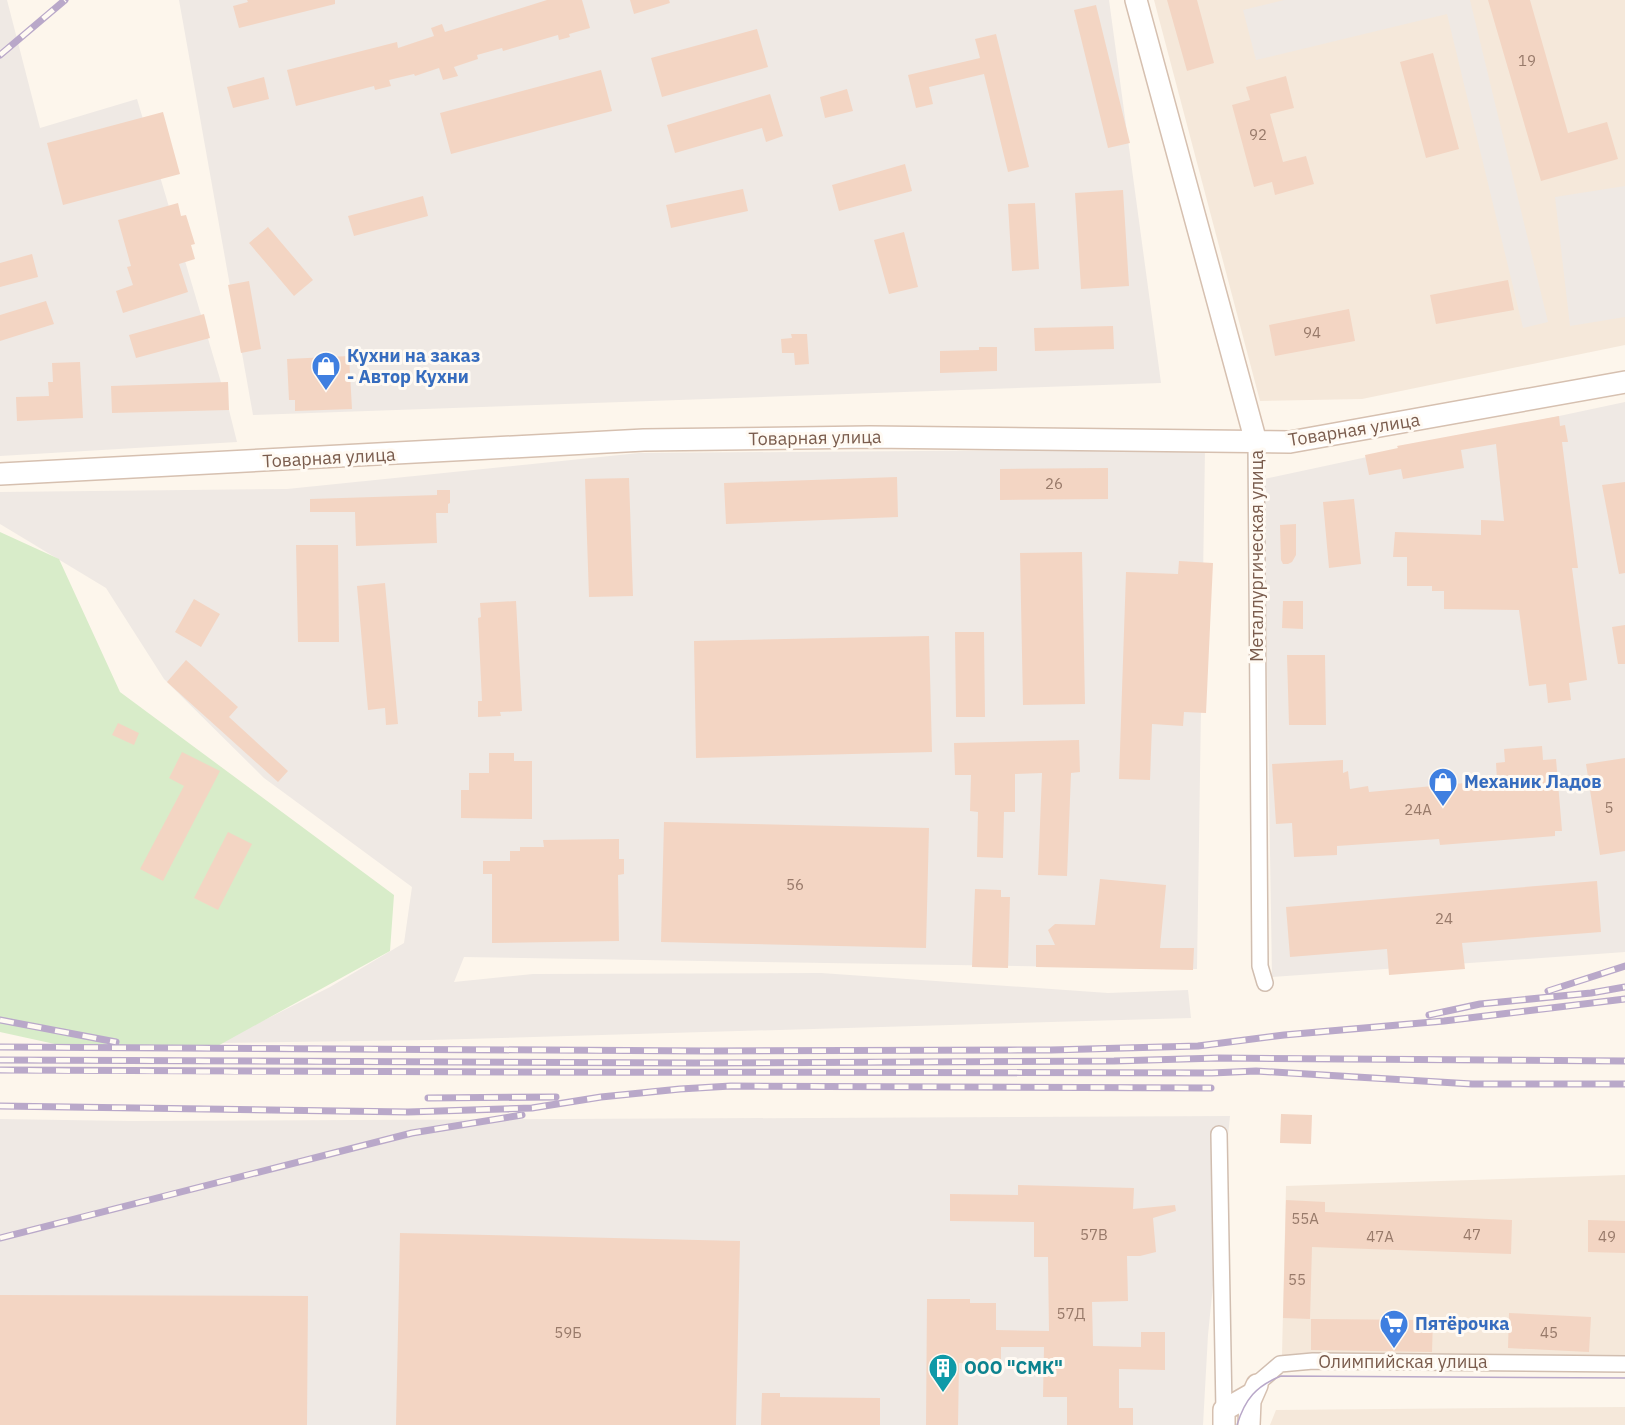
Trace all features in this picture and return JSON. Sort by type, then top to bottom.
[{"type":"street","name":"Металлургическая улица","points":[[1136,0],[1256,442],[1260,966],[1265,983]]},
{"type":"street","name":"Товарная улица","points":[[0,474],[644,440],[870,437],[1290,442],[1625,382]]},
{"type":"street","points":[[1219,1134],[1224,1418]]},
{"type":"street","name":"Олимпийская улица","points":[[1256,1388],[1280,1364],[1313,1361],[1625,1364]]},
{"type":"street","points":[[1224,1418],[1256,1388]]},
{"type":"street","points":[[1249,1425],[1249,1408],[1256,1388]]},
{"type":"shaded area","points":[[0,0],[7,0],[40,128],[137,99],[237,442],[0,456]]},
{"type":"shaded area","points":[[179,0],[1109,0],[1161,383],[253,415]]},
{"type":"shaded area","points":[[1154,0],[1625,0],[1625,345],[1362,399],[1260,401]]},
{"type":"shaded area","points":[[1284,0],[1470,0],[1548,322],[1523,328],[1447,14],[1256,60],[1243,10]]},
{"type":"shaded area","points":[[1625,186],[1625,317],[1570,326],[1555,197]]},
{"type":"shaded area","points":[[1625,402],[1625,952],[1272,977],[1264,479]]},
{"type":"shaded area","points":[[1205,449],[1197,969],[464,957],[454,982],[533,974],[821,973],[1108,993],[1188,990],[1191,1018],[430,1040],[219,1043],[330,987],[404,943],[412,887],[264,778],[164,679],[106,588],[0,524],[0,492],[287,489],[639,453]]},
{"type":"shaded area","points":[[1230,1116],[1208,1335],[1203,1425],[0,1425],[0,1119],[130,1121]]},
{"type":"shaded area","points":[[1625,1175],[1625,1360],[1282,1355],[1286,1186]]},
{"type":"shaded area","points":[[1625,1407],[1625,1425],[1270,1425],[1276,1410]]},
{"type":"green space","points":[[0,532],[59,559],[120,692],[394,895],[390,951],[214,1048],[73,1048],[0,1032]]},
{"type":"building","points":[[247,0],[335,0],[335,4],[239,28],[233,6],[248,2]]},
{"type":"building","points":[[547,0],[582,0],[590,28],[569,34],[570,37],[559,40],[558,35],[503,51],[502,48],[477,55],[478,59],[454,67],[458,76],[443,80],[439,68],[415,76],[414,74],[389,80],[391,86],[375,90],[374,86],[296,106],[287,70],[397,42],[398,48],[434,36],[431,28],[442,24],[445,32]]},
{"type":"building","points":[[630,0],[669,0],[670,3],[634,14]]},
{"type":"building","points":[[1167,0],[1197,0],[1214,63],[1187,71]]},
{"type":"building","points":[[1488,0],[1530,0],[1568,133],[1607,122],[1618,159],[1541,181]]},
{"type":"building","points":[[1096,5],[1130,143],[1108,148],[1074,10]]},
{"type":"building","points":[[757,29],[768,67],[662,97],[651,58]]},
{"type":"building","points":[[996,34],[1029,167],[1008,172],[984,74],[929,87],[933,104],[916,108],[908,75],[980,58],[975,39]]},
{"type":"building","points":[[1433,53],[1459,149],[1426,158],[1400,62]]},
{"type":"building","points":[[601,70],[612,111],[451,154],[440,113]]},
{"type":"building","points":[[1286,76],[1294,108],[1270,114],[1283,162],[1306,156],[1314,184],[1275,195],[1272,182],[1254,187],[1232,105],[1250,100],[1246,87]]},
{"type":"building","points":[[264,77],[269,99],[233,108],[227,87]]},
{"type":"building","points":[[847,89],[853,111],[825,118],[820,97]]},
{"type":"building","points":[[770,94],[783,136],[766,142],[762,128],[675,153],[667,125]]},
{"type":"building","points":[[163,112],[180,174],[63,205],[47,143]]},
{"type":"building","points":[[905,164],[912,191],[839,211],[832,185]]},
{"type":"building","points":[[743,189],[748,211],[671,228],[666,205]]},
{"type":"building","points":[[1123,190],[1129,286],[1081,289],[1075,193]]},
{"type":"building","points":[[423,196],[428,216],[354,236],[348,216]]},
{"type":"building","points":[[178,203],[181,216],[186,215],[195,244],[191,245],[195,259],[179,264],[188,292],[123,313],[116,291],[133,285],[127,267],[131,266],[118,220]]},
{"type":"building","points":[[1035,203],[1039,269],[1012,271],[1008,204]]},
{"type":"building","points":[[268,227],[313,280],[294,296],[249,243]]},
{"type":"building","points":[[904,232],[918,287],[889,294],[874,240]]},
{"type":"building","points":[[32,254],[38,277],[0,287],[0,263]]},
{"type":"building","points":[[1508,280],[1514,310],[1436,324],[1430,295]]},
{"type":"building","points":[[249,281],[261,349],[241,353],[228,285]]},
{"type":"building","points":[[46,301],[54,324],[0,341],[0,315]]},
{"type":"building","points":[[1349,309],[1355,341],[1275,356],[1269,325]]},
{"type":"building","points":[[204,314],[210,338],[136,358],[129,335]]},
{"type":"building","points":[[1113,326],[1114,349],[1035,351],[1034,328]]},
{"type":"building","points":[[791,334],[807,334],[809,364],[795,365],[794,353],[782,353],[781,339],[792,338]]},
{"type":"building","points":[[979,347],[997,347],[997,371],[940,373],[940,351],[979,350]]},
{"type":"building","points":[[349,356],[352,409],[295,411],[295,400],[289,400],[287,359]]},
{"type":"building","points":[[80,362],[83,418],[17,421],[16,397],[49,396],[48,382],[53,382],[52,363]]},
{"type":"building","points":[[228,382],[229,410],[112,413],[111,386]]},
{"type":"building","points":[[1559,416],[1560,426],[1565,425],[1568,442],[1562,442],[1578,568],[1572,568],[1587,680],[1569,683],[1571,700],[1548,703],[1546,684],[1529,686],[1519,610],[1444,609],[1444,591],[1432,591],[1432,586],[1407,586],[1407,557],[1393,557],[1395,532],[1481,535],[1481,520],[1504,521],[1496,444],[1461,450],[1464,468],[1403,479],[1401,469],[1369,475],[1365,455],[1398,448],[1397,446]]},
{"type":"building","points":[[1108,468],[1108,499],[1000,500],[1000,469]]},
{"type":"building","points":[[897,477],[898,517],[726,524],[724,483]]},
{"type":"building","points":[[629,478],[633,596],[589,597],[585,479]]},
{"type":"building","points":[[1625,482],[1625,573],[1619,574],[1602,485]]},
{"type":"building","points":[[437,490],[450,490],[450,503],[448,513],[436,513],[437,543],[356,546],[355,512],[310,512],[310,499],[437,495]]},
{"type":"building","points":[[1354,499],[1361,564],[1329,568],[1323,502]]},
{"type":"building","points":[[1296,524],[1296,555],[1292,562],[1283,564],[1280,525]]},
{"type":"building","points":[[296,545],[338,545],[339,642],[298,642]]},
{"type":"building","points":[[1082,552],[1085,704],[1023,705],[1020,553]]},
{"type":"building","points":[[1179,561],[1213,563],[1206,713],[1184,712],[1183,726],[1152,724],[1150,780],[1119,779],[1126,572],[1178,574]]},
{"type":"building","points":[[385,583],[398,724],[386,725],[385,708],[368,710],[357,586]]},
{"type":"building","points":[[194,599],[220,614],[201,647],[175,632]]},
{"type":"building","points":[[516,601],[522,711],[500,712],[501,716],[478,717],[478,701],[482,701],[478,618],[481,617],[480,603]]},
{"type":"building","points":[[1283,601],[1303,601],[1303,629],[1282,628]]},
{"type":"building","points":[[1625,625],[1625,664],[1618,664],[1612,627]]},
{"type":"building","points":[[955,632],[984,632],[985,717],[956,717]]},
{"type":"building","points":[[929,636],[932,752],[696,758],[694,641]]},
{"type":"building","points":[[1287,655],[1325,655],[1326,725],[1289,725]]},
{"type":"building","points":[[186,660],[238,707],[229,717],[288,771],[278,782],[167,682]]},
{"type":"building","points":[[118,723],[139,733],[134,745],[112,735]]},
{"type":"building","points":[[1079,740],[1080,772],[1071,773],[1067,876],[1038,875],[1042,773],[1015,774],[1015,812],[1004,812],[1003,858],[977,857],[978,812],[970,811],[971,775],[955,775],[954,743]]},
{"type":"building","points":[[1542,746],[1543,760],[1556,759],[1562,831],[1555,831],[1555,836],[1440,845],[1439,839],[1337,846],[1337,855],[1294,857],[1292,823],[1276,824],[1272,764],[1343,760],[1343,773],[1348,771],[1350,789],[1368,786],[1369,792],[1497,780],[1496,763],[1505,762],[1504,749]]},
{"type":"building","points":[[182,752],[220,771],[163,881],[140,869],[184,786],[169,778]]},
{"type":"building","points":[[489,753],[514,753],[514,761],[532,761],[532,819],[461,818],[461,790],[469,790],[469,773],[489,773]]},
{"type":"building","points":[[1625,758],[1625,851],[1600,855],[1586,764]]},
{"type":"building","points":[[664,822],[929,828],[926,948],[661,942]]},
{"type":"building","points":[[228,832],[252,844],[218,910],[194,898]]},
{"type":"building","points":[[619,839],[619,859],[624,859],[624,874],[618,875],[619,941],[492,943],[492,874],[483,874],[483,861],[510,861],[510,851],[520,851],[520,847],[544,847],[543,840]]},
{"type":"building","points":[[1100,879],[1166,885],[1160,948],[1194,948],[1193,970],[1036,967],[1036,945],[1055,945],[1048,930],[1055,924],[1095,925]]},
{"type":"building","points":[[1597,881],[1601,932],[1462,943],[1465,969],[1389,975],[1387,949],[1290,957],[1286,907]]},
{"type":"building","points":[[975,889],[1001,890],[1001,897],[1010,897],[1008,968],[972,967]]},
{"type":"building","points":[[1281,1114],[1312,1115],[1311,1144],[1280,1143]]},
{"type":"building","points":[[1018,1185],[1134,1188],[1133,1209],[1175,1205],[1176,1211],[1153,1218],[1156,1252],[1127,1256],[1128,1301],[1092,1302],[1093,1346],[1141,1347],[1141,1332],[1165,1332],[1165,1370],[1119,1369],[1119,1408],[1133,1408],[1133,1425],[1067,1425],[1067,1397],[1043,1397],[1044,1347],[1001,1347],[1001,1364],[959,1363],[958,1425],[926,1425],[927,1299],[970,1299],[970,1303],[996,1303],[996,1330],[1049,1331],[1048,1257],[1034,1257],[1034,1222],[950,1221],[950,1194],[1018,1195]]},
{"type":"building","points":[[1286,1200],[1325,1202],[1325,1212],[1512,1220],[1511,1254],[1312,1247],[1310,1319],[1283,1318]]},
{"type":"building","points":[[1588,1220],[1625,1221],[1625,1253],[1588,1252]]},
{"type":"building","points":[[400,1233],[740,1241],[736,1425],[396,1425]]},
{"type":"building","points":[[0,1295],[308,1296],[307,1425],[0,1425]]},
{"type":"building","points":[[1509,1313],[1591,1317],[1589,1352],[1508,1348]]},
{"type":"building","points":[[1311,1319],[1433,1320],[1432,1352],[1311,1350]]},
{"type":"building","points":[[762,1393],[780,1393],[780,1397],[880,1398],[880,1425],[761,1425]]},
{"type":"tram line","points":[[1237,1425],[1253,1394],[1265,1384],[1281,1376],[1625,1378]]},
{"type":"railway","points":[[0,55],[65,0]]},
{"type":"railway","points":[[1548,991],[1625,966]]},
{"type":"railway","points":[[1429,1015],[1480,1004],[1591,993],[1625,987]]},
{"type":"railway","points":[[0,1047],[707,1051],[1051,1050],[1198,1046],[1284,1035],[1444,1021],[1625,999]]},
{"type":"railway","points":[[0,1020],[116,1042]]},
{"type":"railway","points":[[0,1060],[696,1063],[1114,1061],[1219,1058],[1625,1061]]},
{"type":"railway","points":[[0,1070],[1212,1073],[1256,1071],[1472,1084],[1625,1084]]},
{"type":"railway","points":[[0,1106],[408,1112],[532,1108],[601,1097],[731,1086],[1211,1088]]},
{"type":"railway","points":[[428,1098],[556,1097]]},
{"type":"railway","points":[[0,1238],[412,1133],[522,1115]]},
{"type":"place","name":"Кухни на заказ - Автор Кухни","points":[[326,392]]},
{"type":"place","name":"Механик Ладов","points":[[1443,808]]},
{"type":"place","name":"Пятёрочка","points":[[1394,1350]]},
{"type":"place","name":"ООО \"СМК\"","points":[[943,1394]]}]
